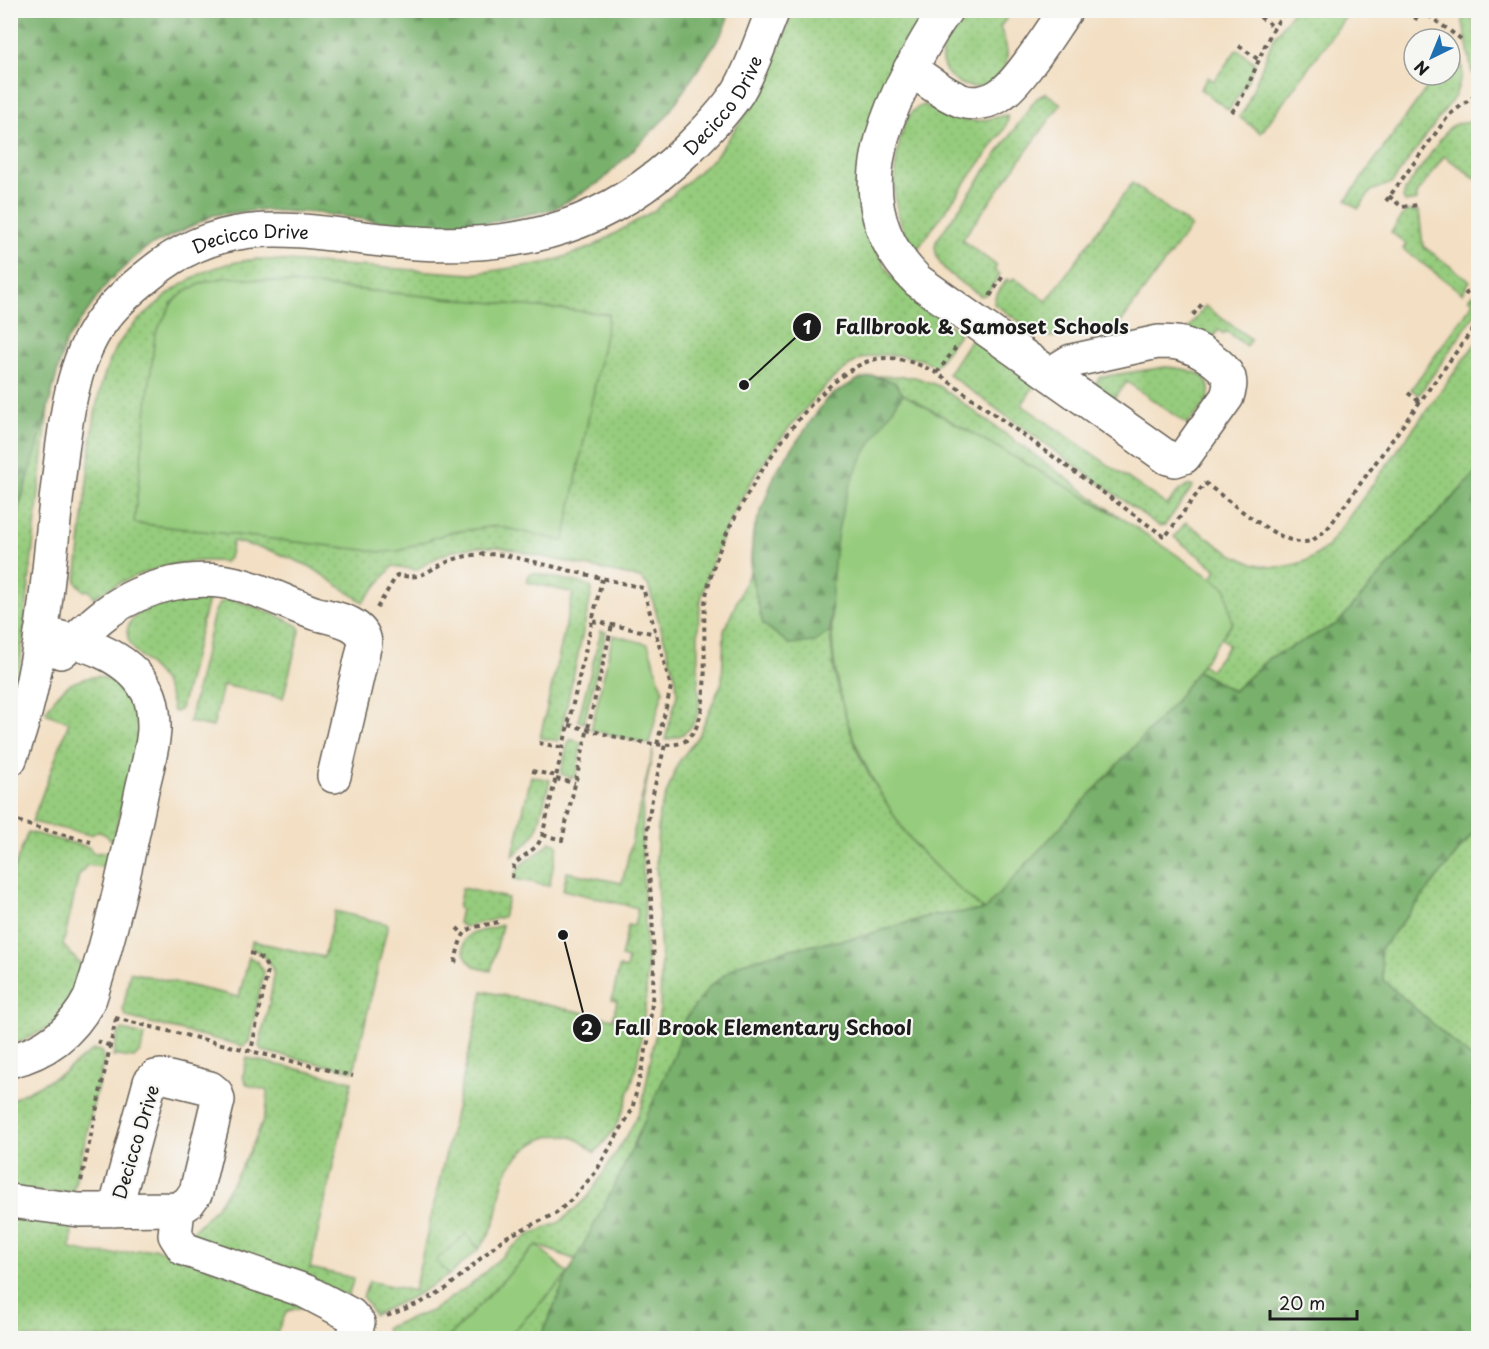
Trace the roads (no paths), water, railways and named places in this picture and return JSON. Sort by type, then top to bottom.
[{"type":"street","name":"Decicco Drive","points":[[10,759],[18,716],[36,672],[63,447],[76,372],[100,324],[130,290],[169,258],[202,242],[232,232],[269,229],[309,231],[416,243],[480,244],[534,237],[580,222],[626,200],[665,172],[712,125],[738,91],[773,10]]},
{"type":"street","points":[[946,10],[910,69],[880,138],[875,168],[878,216],[885,237],[896,256],[918,281],[1052,376],[1168,458],[1175,460],[1184,457],[1227,397],[1230,386],[1228,376],[1221,368],[1194,348],[1182,344],[1158,342],[1071,361],[1052,376]]},
{"type":"street","points":[[910,69],[964,102],[978,103],[992,99],[1002,94],[1013,83],[1066,10]]},
{"type":"street","points":[[36,672],[106,613],[129,599],[169,584],[204,579],[243,586],[353,625],[362,633],[364,643],[334,776]]},
{"type":"street","points":[[10,1061],[36,1053],[60,1037],[82,1014],[90,998],[128,857],[154,730],[153,707],[146,689],[120,661],[74,641],[40,633]]},
{"type":"street","name":"Decicco Drive","points":[[161,1076],[210,1088],[216,1093],[218,1100],[196,1192],[188,1203],[178,1209],[115,1210],[150,1082],[155,1077],[161,1076]]},
{"type":"street","points":[[10,1201],[79,1209],[115,1210]]},
{"type":"street","points":[[178,1209],[175,1235],[184,1249],[305,1291],[357,1319],[355,1333]]},
{"type":"waterway","points":[[10,91],[14,123],[10,132]]},
{"type":"place","name":"Fallbrook & Samoset Schools","points":[[744,385]]},
{"type":"place","name":"Fall Brook Elementary School","points":[[563,935]]}]
